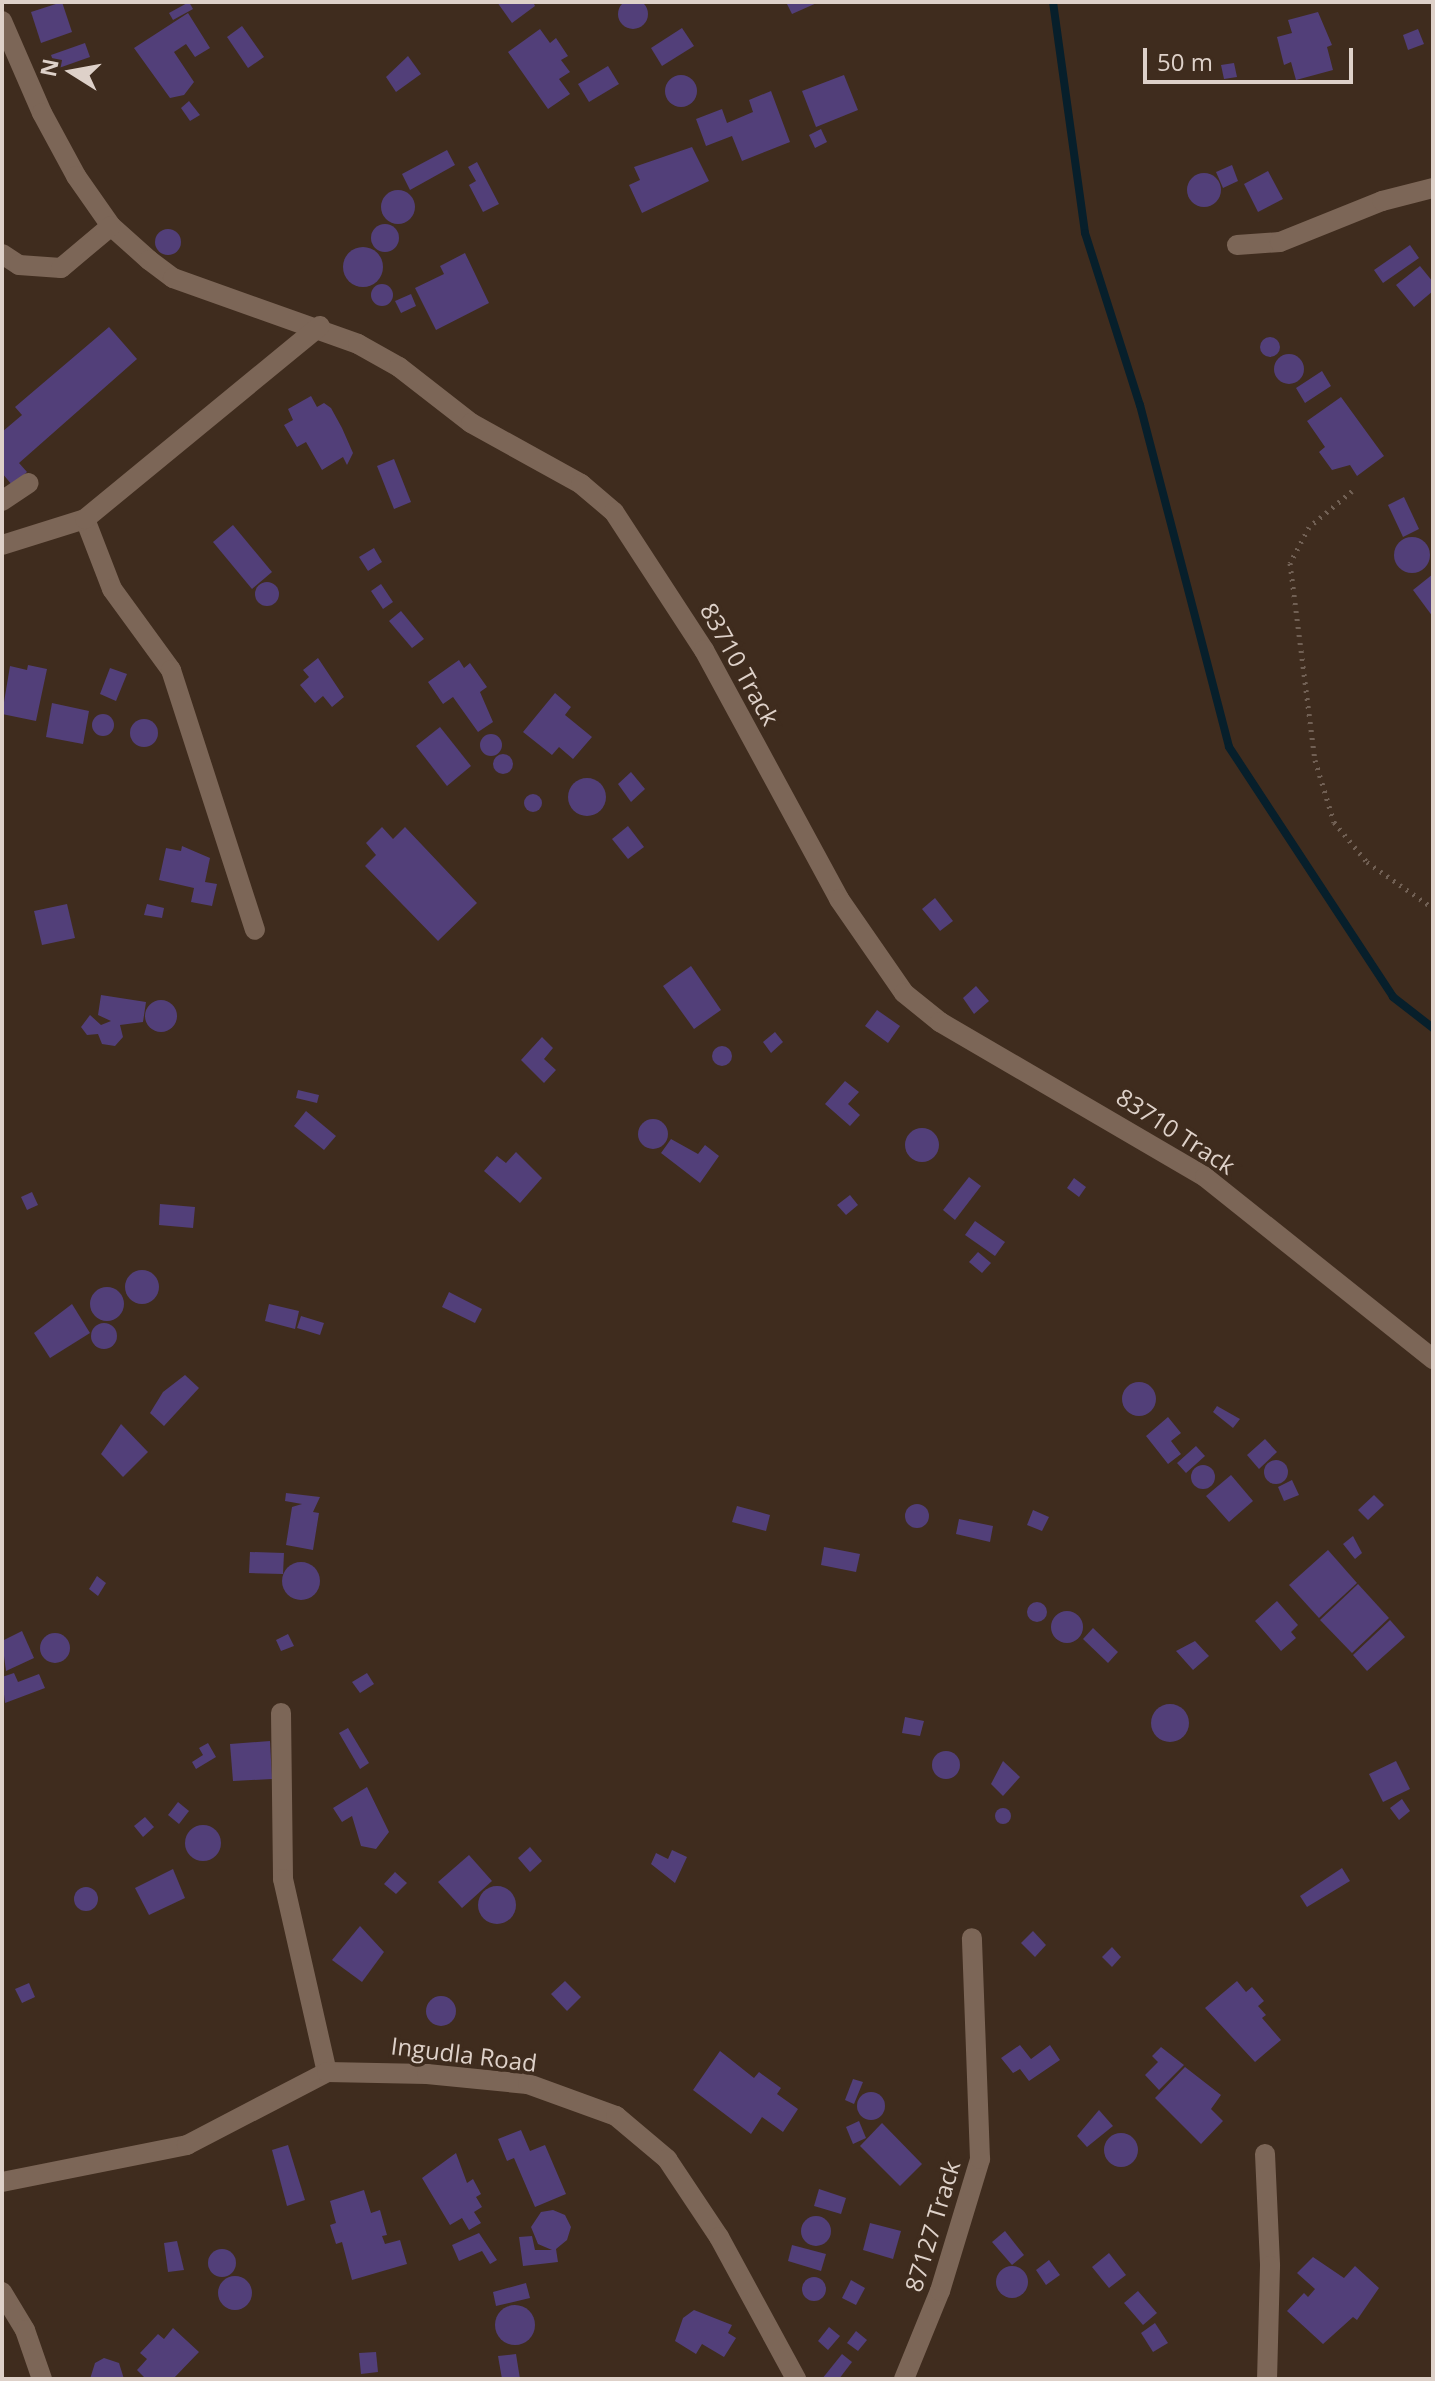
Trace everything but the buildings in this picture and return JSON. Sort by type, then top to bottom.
[{"type":"street","name":"83710 Track","points":[[2,21],[42,113],[111,226],[173,278],[320,326],[399,367],[471,423],[581,484],[614,512],[704,650],[839,899],[904,993],[940,1022],[1205,1177],[1433,1359]]},
{"type":"street","points":[[1237,245],[1280,242],[1382,201],[1433,188]]},
{"type":"street","points":[[2,254],[19,265],[61,268],[111,226]]},
{"type":"street","points":[[2,545],[85,519],[320,326]]},
{"type":"street","points":[[2,501],[29,483]]},
{"type":"street","points":[[85,519],[112,589],[171,670],[255,930]]},
{"type":"street","points":[[2,2182],[187,2145],[327,2072],[283,1879],[281,1713]]},
{"type":"street","name":"87127 Track","points":[[904,2379],[940,2291],[980,2159],[972,1938]]},
{"type":"street","name":"Ingudla Road","points":[[327,2072],[528,2084],[616,2116],[667,2159],[689,2190],[796,2379]]},
{"type":"street","points":[[1265,2154],[1270,2266],[1267,2379]]},
{"type":"street","points":[[2,2292],[20,2319],[42,2379]]},
{"type":"path","points":[[1352,491],[1309,527],[1290,563],[1315,760],[1334,822],[1367,862],[1433,908]]},
{"type":"waterway","points":[[1053,2],[1085,233],[1140,405],[1229,747],[1393,997],[1433,1028]]}]
